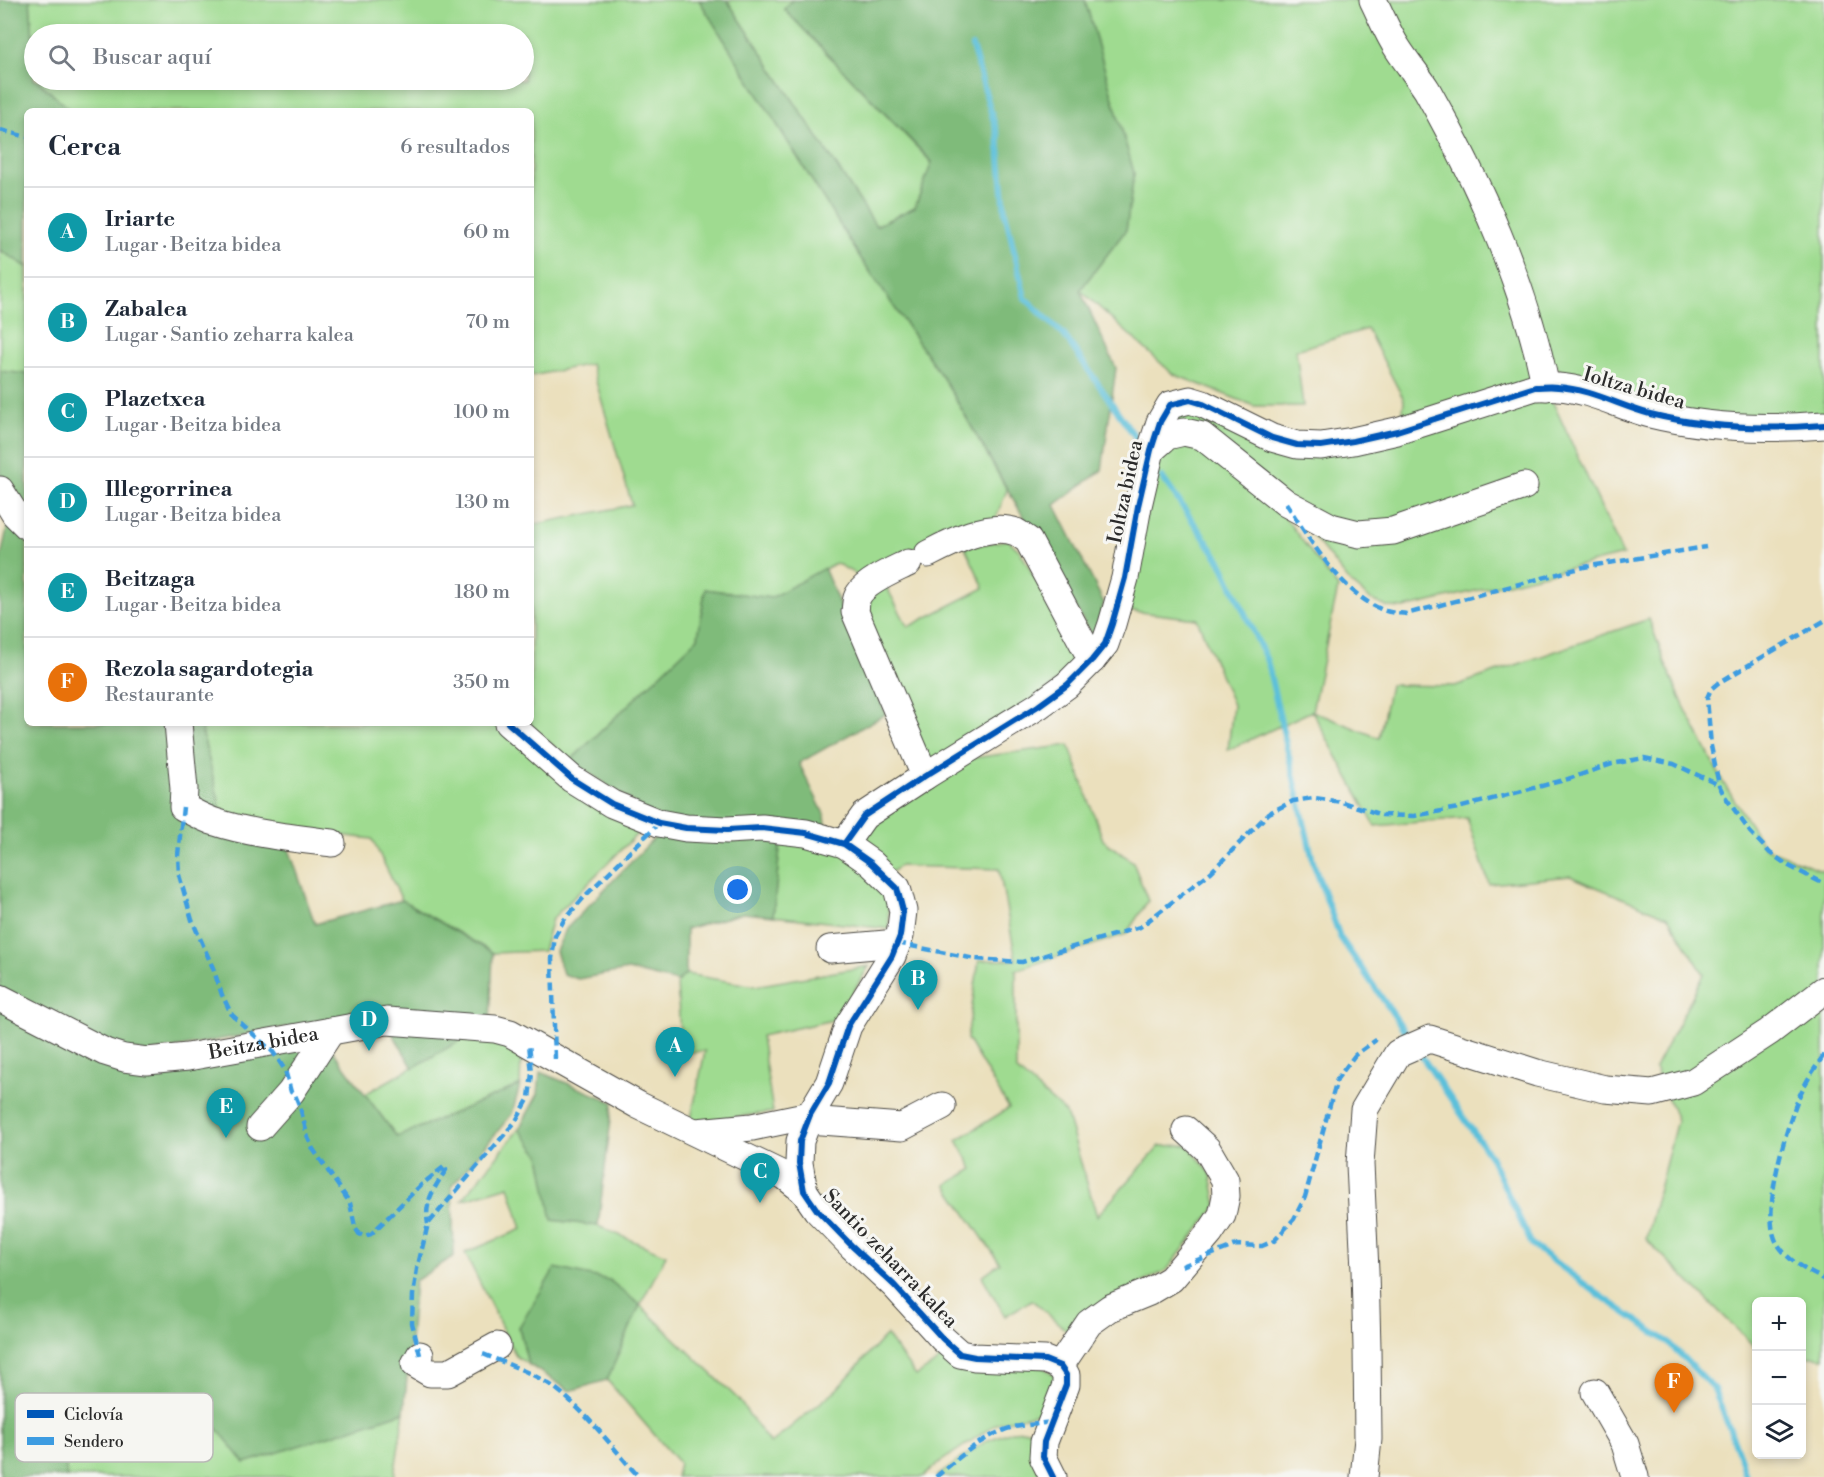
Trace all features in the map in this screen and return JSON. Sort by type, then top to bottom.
[{"type":"street","points":[[1373,0],[1396,47],[1425,87],[1481,196],[1517,286],[1538,348],[1546,387]]},
{"type":"street","name":"Ioltza bidea","points":[[844,844],[864,816],[1038,706],[1067,685],[1105,644],[1125,578],[1151,450],[1160,422],[1170,405],[1190,400],[1203,404],[1272,438],[1297,445],[1321,446],[1398,431],[1535,387],[1557,386],[1580,390],[1648,413],[1682,421],[1762,428],[1824,424]]},
{"type":"street","points":[[1151,450],[1167,436],[1184,432],[1202,436],[1286,503],[1331,527],[1359,534],[1393,531],[1524,486]]},
{"type":"street","points":[[0,490],[15,514],[24,523]]},
{"type":"street","points":[[925,776],[855,612],[856,600],[860,592],[872,582],[953,541],[972,534],[993,530],[1016,532],[1028,540],[1092,660]]},
{"type":"street","points":[[178,726],[184,789],[183,807],[210,820],[242,829],[288,838],[332,843]]},
{"type":"street","name":"Santio zeharra kalea","points":[[511,726],[573,779],[612,804],[659,823],[686,828],[762,828],[806,833],[844,844],[872,863],[897,888],[903,911],[900,936],[892,956],[848,1026],[829,1083],[809,1117],[800,1142],[799,1162],[804,1191],[817,1210],[960,1354],[975,1357],[1046,1360],[1060,1366]]},
{"type":"street","points":[[830,949],[897,943]]},
{"type":"street","points":[[1364,1477],[1368,1439],[1367,1348],[1360,1164],[1364,1110],[1398,1053],[1430,1039],[1537,1073],[1605,1089],[1652,1093],[1693,1082],[1769,1032],[1824,990]]},
{"type":"street","name":"Beitza bidea","points":[[0,998],[105,1052],[124,1058],[147,1061],[188,1057],[387,1021],[495,1029],[510,1033],[638,1105],[696,1131],[785,1176],[804,1191]]},
{"type":"street","points":[[260,1127],[291,1092],[331,1031]]},
{"type":"street","name":"Beitza bidea","points":[[696,1131],[752,1127],[809,1117],[902,1126],[942,1106]]},
{"type":"street","points":[[1053,1477],[1043,1457],[1044,1442],[1066,1385],[1066,1375],[1060,1366],[1089,1323],[1110,1308],[1149,1292],[1171,1279],[1210,1233],[1222,1215],[1226,1196],[1225,1180],[1207,1149],[1186,1130]]},
{"type":"street","points":[[420,1355],[415,1364],[430,1373],[448,1373],[497,1346]]},
{"type":"street","points":[[1595,1392],[1625,1444],[1635,1477]]},
{"type":"green space","points":[[0,0],[30,0],[32,24],[24,24],[24,90],[48,90],[68,108],[24,108],[24,265],[0,250]]},
{"type":"green space","points":[[30,0],[699,0],[860,257],[947,384],[1007,490],[994,523],[924,543],[862,578],[836,563],[771,598],[705,589],[698,638],[570,761],[531,726],[534,726],[534,524],[632,505],[591,364],[534,375],[534,108],[68,108],[48,90],[534,90],[534,24],[32,24]]},
{"type":"green space","points":[[699,0],[727,0],[876,226],[915,207],[932,162],[784,9],[792,0],[1085,0],[1134,173],[1126,230],[1080,290],[1116,368],[1102,470],[1055,505],[1104,603],[1093,638],[947,384],[860,257]]},
{"type":"green space","points":[[727,0],[792,0],[784,9],[932,163],[915,207],[876,226]]},
{"type":"green space","points":[[1085,0],[1367,0],[1478,201],[1535,360],[1532,381],[1402,422],[1404,400],[1367,329],[1296,350],[1303,406],[1254,406],[1173,374],[1080,290],[1126,230],[1134,173]]},
{"type":"green space","points":[[1379,0],[1824,0],[1824,415],[1744,419],[1665,410],[1570,379],[1553,364]]},
{"type":"green space","points":[[0,250],[24,265],[24,374],[0,371]]},
{"type":"green space","points":[[0,371],[24,374],[24,726],[201,726],[226,831],[289,849],[315,924],[402,900],[493,953],[490,1023],[413,1068],[379,1010],[147,1053],[106,1045],[0,992],[0,561],[14,496],[0,474]]},
{"type":"green space","points":[[1550,396],[1623,555],[1405,608],[1387,607],[1371,600],[1349,581],[1284,496],[1166,428],[1185,408],[1294,451]]},
{"type":"green space","points":[[1194,442],[1274,503],[1338,588],[1312,711],[1228,750],[1233,705],[1197,619],[1124,610],[1159,459],[1167,446]]},
{"type":"green space","points":[[1008,540],[1020,551],[1080,660],[1044,693],[928,766],[866,623],[869,598],[886,586],[908,627],[984,588],[965,547]]},
{"type":"green space","points":[[824,568],[886,714],[799,763],[825,816],[829,848],[781,838],[773,916],[743,913],[686,929],[686,974],[677,982],[628,970],[578,979],[563,974],[556,951],[566,929],[663,829],[630,800],[570,761],[698,638],[705,589],[771,598]]},
{"type":"green space","points":[[1649,619],[1684,706],[1724,784],[1765,848],[1824,871],[1824,1358],[1806,1356],[1806,1297],[1752,1297],[1752,1344],[1646,1239],[1677,1120],[1655,1068],[1704,974],[1668,917],[1570,876],[1489,884],[1467,818],[1375,826],[1312,711],[1379,738],[1390,685],[1455,686]]},
{"type":"green space","points":[[201,726],[504,726],[645,826],[552,919],[543,951],[493,953],[402,900],[372,839],[281,828],[222,815]]},
{"type":"green space","points":[[1069,745],[1103,840],[1133,862],[1148,901],[1126,934],[1016,970],[1016,1070],[1066,1113],[1097,1216],[1160,1146],[1188,1145],[1211,1174],[1217,1206],[1167,1270],[1083,1313],[1067,1331],[1032,1300],[1005,1316],[982,1276],[1000,1263],[946,1185],[973,1169],[957,1140],[1009,1108],[967,1039],[979,960],[1016,960],[999,869],[900,866],[878,881],[888,902],[889,929],[773,916],[781,838],[864,828],[965,759]]},
{"type":"green space","points":[[869,966],[837,1019],[761,1036],[773,1112],[690,1123],[705,1051],[681,1053],[677,982],[686,974],[755,986]]},
{"type":"green space","points":[[0,1005],[108,1060],[324,1039],[397,1137],[520,1085],[512,1114],[452,1186],[454,1256],[415,1281],[404,1412],[245,1463],[213,1423],[213,1393],[15,1393],[15,1462],[65,1462],[67,1477],[0,1477]]},
{"type":"green space","points":[[490,1023],[521,1054],[520,1085],[397,1137],[365,1094]]},
{"type":"green space","points":[[540,1072],[613,1102],[598,1226],[552,1220],[540,1155],[519,1129],[538,1094]]},
{"type":"green space","points":[[519,1129],[540,1155],[553,1220],[598,1226],[666,1255],[640,1305],[519,1327],[528,1364],[516,1356],[465,1253],[522,1229],[509,1186],[462,1200]]},
{"type":"green space","points":[[555,1268],[609,1280],[640,1305],[607,1380],[570,1391],[528,1364],[519,1327]]},
{"type":"green space","points":[[640,1305],[738,1399],[770,1444],[837,1389],[886,1335],[916,1376],[953,1351],[1036,1362],[1058,1378],[1045,1411],[996,1424],[936,1465],[923,1477],[676,1477],[679,1463],[607,1380]]},
{"type":"green space","points":[[404,1412],[394,1477],[67,1477],[65,1462],[213,1462],[213,1423],[245,1463]]},
{"type":"green space","points":[[1038,1429],[1040,1477],[936,1477],[986,1441],[1012,1431]]},
{"type":"waterway","points":[[972,46],[998,136],[1005,212],[1025,298],[1064,335],[1136,438]]},
{"type":"waterway","points":[[1162,477],[1221,562],[1267,661],[1314,865],[1340,937],[1411,1040]]},
{"type":"waterway","points":[[1418,1051],[1490,1156],[1532,1245],[1668,1342],[1714,1389],[1746,1477]]},
{"type":"marked path","points":[[0,130],[24,136]]},
{"type":"marked path","points":[[1286,503],[1328,564],[1354,591],[1383,610],[1406,614],[1584,567],[1706,547]]},
{"type":"marked path","points":[[1824,621],[1718,683],[1711,689],[1707,698],[1711,746],[1719,785],[1724,795],[1750,832],[1770,853],[1789,866],[1824,884]]},
{"type":"marked path","points":[[897,943],[975,959],[1022,962],[1140,927],[1211,872],[1269,813],[1293,801],[1314,798],[1342,802],[1382,815],[1414,816],[1458,808],[1568,779],[1612,764],[1644,758],[1674,764],[1719,785]]},
{"type":"marked path","points":[[183,807],[178,855],[179,875],[192,920],[222,995],[232,1015],[273,1052],[285,1070],[291,1092],[295,1095],[300,1107],[308,1138],[350,1203],[355,1227],[359,1234],[364,1236],[371,1234],[421,1185],[445,1166],[446,1170],[429,1202],[428,1224]]},
{"type":"marked path","points":[[555,1059],[552,959],[555,936],[564,920],[586,895],[659,823]]},
{"type":"marked path","points":[[1182,1266],[1236,1245],[1262,1246],[1274,1241],[1294,1219],[1305,1197],[1337,1079],[1355,1055],[1376,1040]]},
{"type":"marked path","points":[[420,1355],[412,1323],[413,1295],[428,1224],[516,1121],[529,1098],[532,1073],[529,1044]]},
{"type":"marked path","points":[[1824,1055],[1804,1087],[1793,1113],[1777,1171],[1771,1212],[1773,1230],[1781,1249],[1798,1264],[1824,1279]]},
{"type":"marked path","points":[[483,1354],[529,1373],[555,1388],[588,1419],[639,1477]]},
{"type":"marked path","points":[[936,1477],[972,1447],[1003,1430],[1051,1422]]},
{"type":"cycle path","points":[[844,844],[864,816],[1038,706],[1067,685],[1105,644],[1125,578],[1151,450],[1160,422],[1170,405],[1190,400],[1203,404],[1272,438],[1297,445],[1321,446],[1397,431],[1535,387],[1570,388],[1650,414],[1715,425],[1758,427],[1824,425]]},
{"type":"cycle path","points":[[511,726],[572,779],[612,804],[659,823],[686,828],[727,830],[762,828],[806,833],[844,844],[871,863],[897,888],[903,911],[900,936],[892,956],[848,1026],[829,1083],[810,1115],[800,1141],[799,1163],[804,1191],[817,1210],[960,1354],[975,1357],[1045,1360],[1060,1366],[1066,1375],[1066,1385],[1044,1442],[1043,1457],[1053,1477]]},
{"type":"place","name":"Zabalea","points":[[918,1010]]},
{"type":"place","name":"Illegorrinea","points":[[369,1051]]},
{"type":"place","name":"Iriarte","points":[[675,1077]]},
{"type":"place","name":"Beitzaga","points":[[226,1138]]},
{"type":"place","name":"Plazetxea","points":[[760,1203]]},
{"type":"place","name":"Rezola sagardotegia","points":[[1674,1413]]}]
